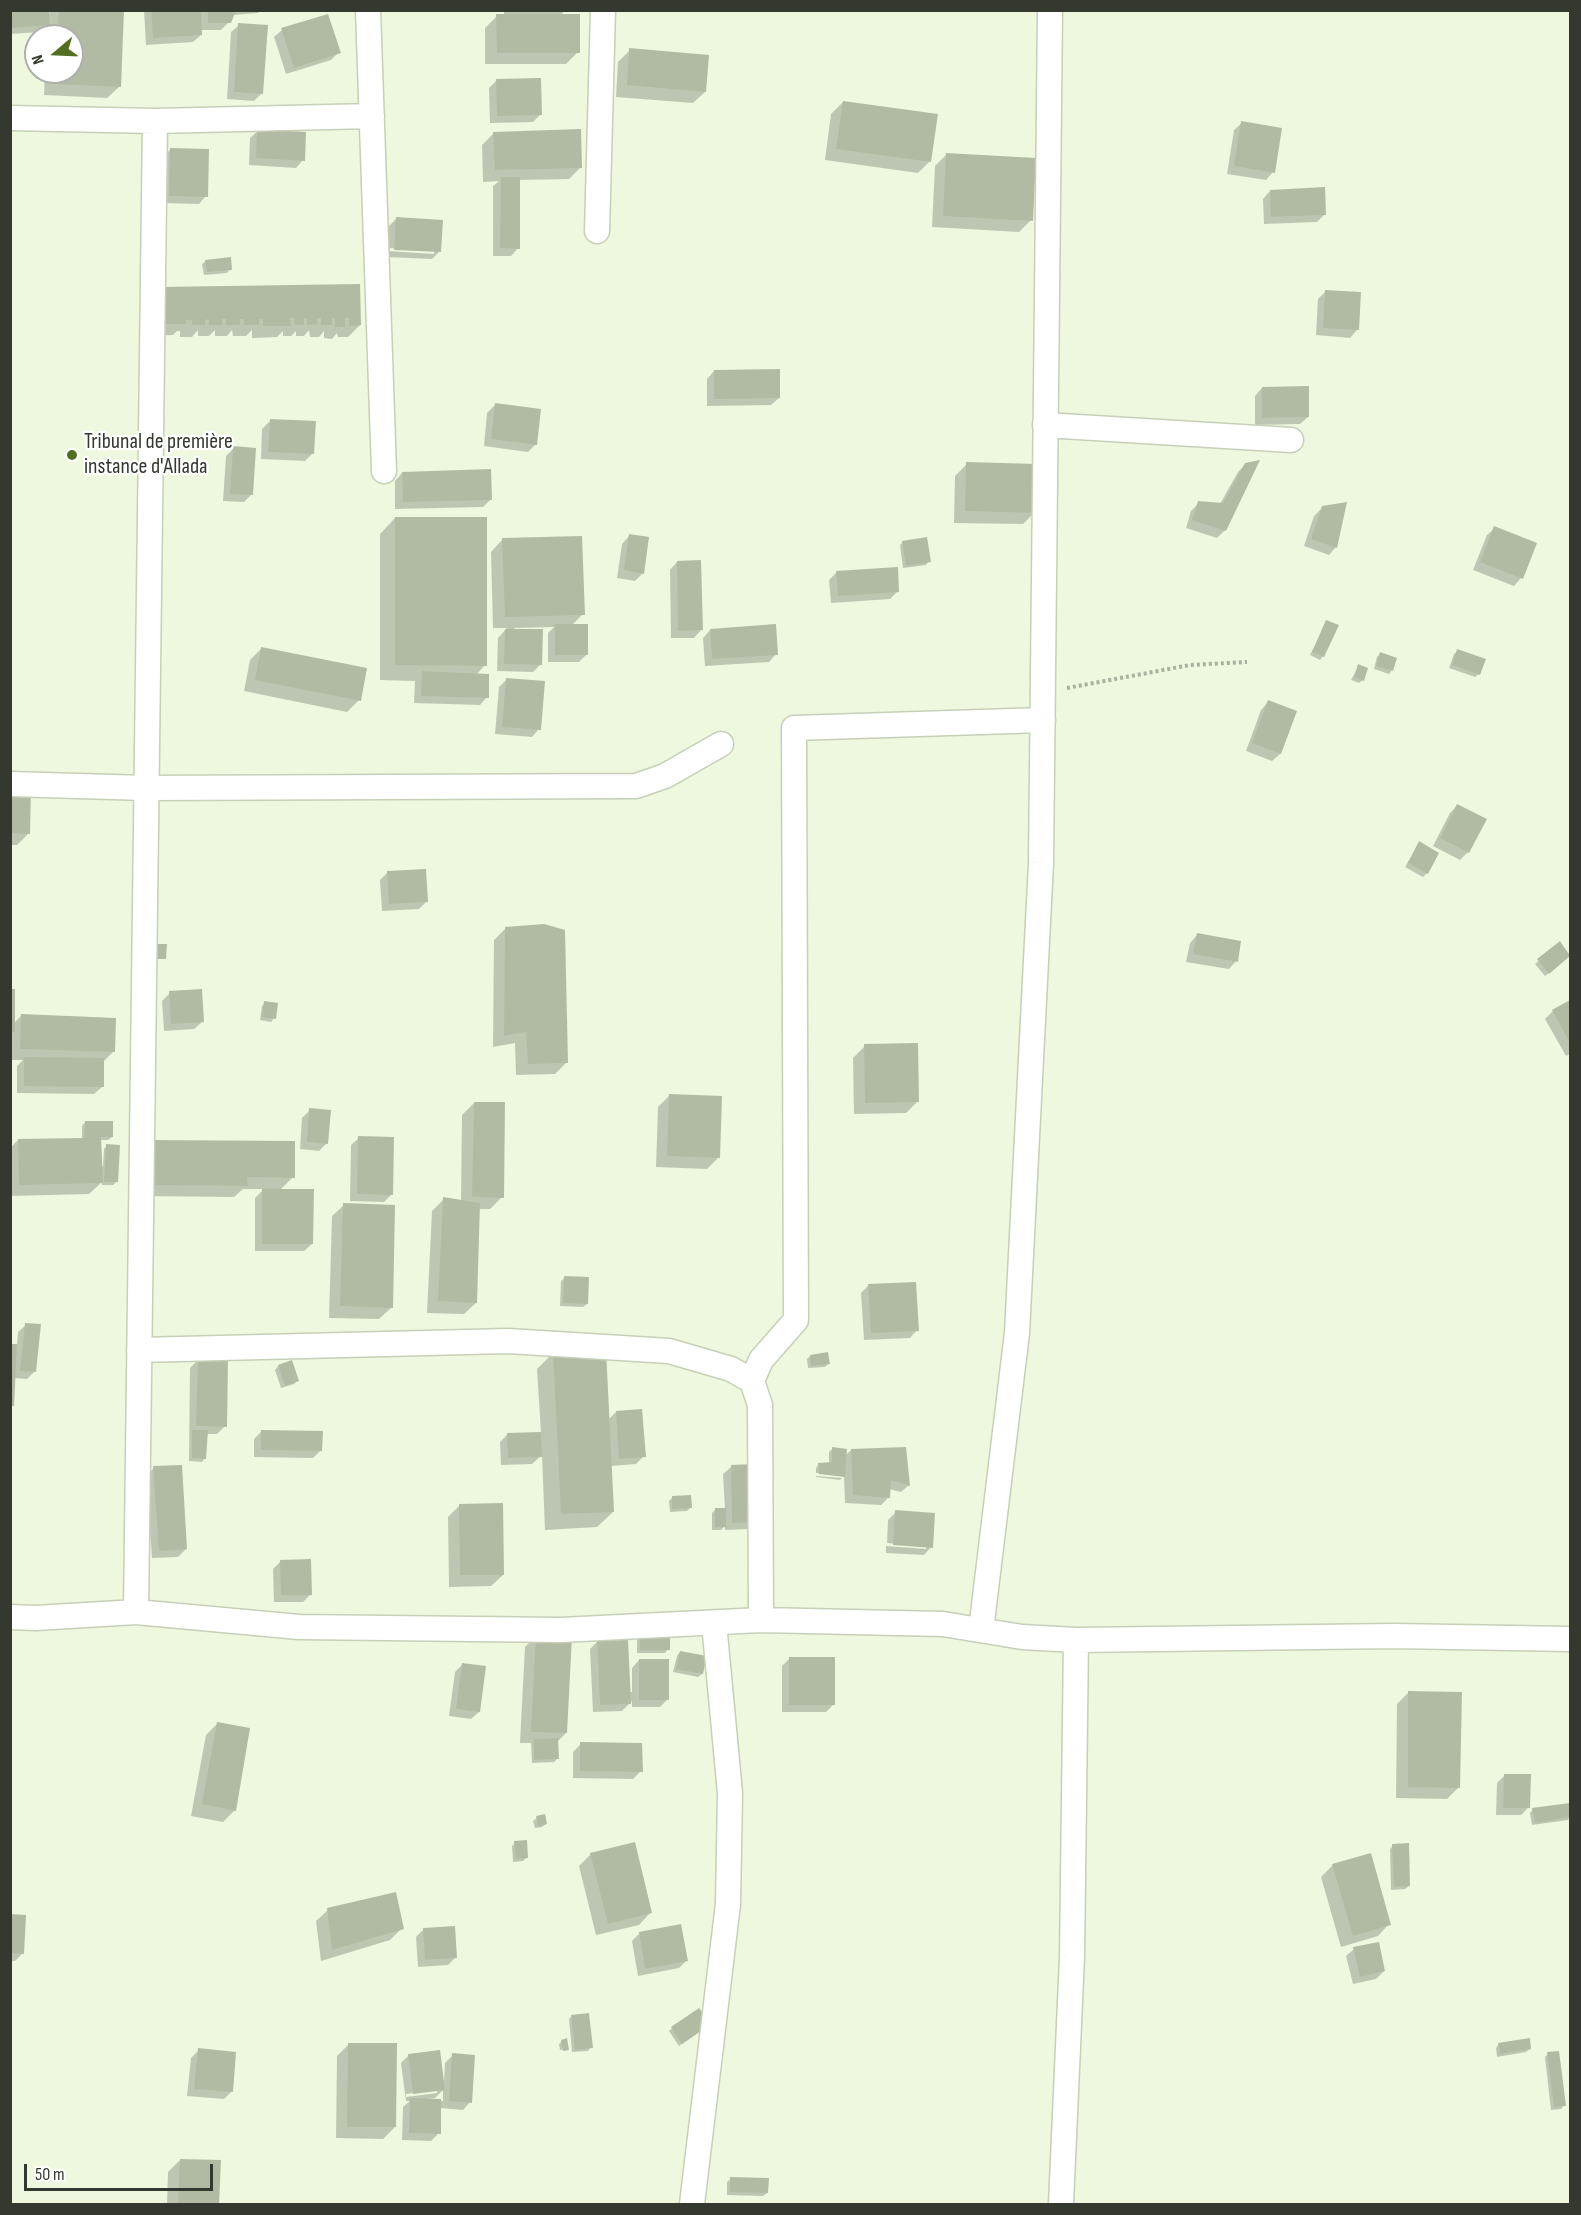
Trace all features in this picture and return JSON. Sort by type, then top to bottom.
[{"type":"street","points":[[368,10],[384,471]]},
{"type":"street","points":[[597,231],[603,10]]},
{"type":"street","points":[[981,1630],[1017,1333],[1040,875],[1050,10]]},
{"type":"street","points":[[10,118],[155,121],[372,116]]},
{"type":"street","points":[[136,1612],[155,121]]},
{"type":"street","points":[[1045,425],[1291,440]]},
{"type":"street","points":[[761,1620],[760,1405],[752,1381],[761,1360],[796,1320],[794,728],[1043,720]]},
{"type":"street","points":[[10,784],[146,788],[636,786],[665,776],[721,744]]},
{"type":"street","points":[[139,1350],[508,1341],[669,1351],[731,1369],[752,1381]]},
{"type":"street","points":[[10,1617],[36,1618],[136,1612],[299,1627],[561,1630],[761,1620],[944,1624],[1022,1637],[1077,1640],[1394,1636],[1570,1639]]},
{"type":"street","points":[[692,2205],[728,1904],[730,1793],[714,1623]]},
{"type":"street","points":[[1061,2205],[1072,1957],[1077,1640]]},
{"type":"path","points":[[1043,692],[1179,667],[1247,662]]},
{"type":"building","points":[[10,10],[49,10],[50,24],[24,24],[24,27],[10,28]]},
{"type":"building","points":[[59,10],[124,10],[121,87],[55,84],[84,84],[84,24],[58,24]]},
{"type":"building","points":[[151,10],[201,10],[202,35],[153,38]]},
{"type":"building","points":[[208,10],[236,10],[231,23],[208,23]]},
{"type":"building","points":[[328,14],[341,53],[294,68],[281,28]]},
{"type":"building","points":[[496,14],[580,14],[580,53],[497,53]]},
{"type":"building","points":[[238,23],[268,25],[263,94],[234,92]]},
{"type":"building","points":[[629,48],[709,55],[706,92],[627,85]]},
{"type":"building","points":[[541,78],[542,115],[497,116],[496,79]]},
{"type":"building","points":[[843,101],[938,114],[931,162],[836,149]]},
{"type":"building","points":[[1241,121],[1282,128],[1275,173],[1234,166]]},
{"type":"building","points":[[257,129],[306,132],[305,161],[256,158]]},
{"type":"building","points":[[581,129],[582,168],[495,170],[493,132]]},
{"type":"building","points":[[170,148],[209,149],[208,197],[169,196]]},
{"type":"building","points":[[946,153],[1036,158],[1033,221],[943,216]]},
{"type":"building","points":[[501,177],[520,177],[520,249],[500,248]]},
{"type":"building","points":[[1325,187],[1326,215],[1271,217],[1270,190]]},
{"type":"building","points":[[396,217],[443,220],[441,252],[394,250]]},
{"type":"building","points":[[231,257],[232,270],[207,272],[205,260]]},
{"type":"building","points":[[360,284],[361,325],[349,326],[349,318],[345,318],[345,327],[335,327],[335,318],[332,318],[332,325],[321,325],[321,318],[317,318],[318,324],[307,325],[307,318],[304,318],[304,325],[295,325],[294,318],[290,318],[291,326],[263,326],[263,319],[259,319],[259,325],[244,325],[244,319],[240,319],[240,325],[226,325],[226,319],[222,319],[222,325],[209,325],[209,319],[205,320],[205,325],[192,325],[192,320],[186,320],[186,324],[160,324],[160,287]]},
{"type":"building","points":[[1325,290],[1361,292],[1359,330],[1323,328]]},
{"type":"building","points":[[780,369],[780,398],[714,399],[714,370]]},
{"type":"building","points":[[1309,386],[1309,417],[1262,418],[1262,387]]},
{"type":"building","points":[[495,403],[541,409],[537,445],[491,439]]},
{"type":"building","points":[[270,419],[316,421],[314,454],[268,452]]},
{"type":"building","points":[[233,446],[256,448],[253,495],[230,494]]},
{"type":"building","points":[[1260,460],[1226,531],[1192,520],[1198,501],[1223,503],[1245,463]]},
{"type":"building","points":[[966,462],[1037,464],[1036,513],[965,511]]},
{"type":"building","points":[[491,469],[492,500],[403,502],[402,472]]},
{"type":"building","points":[[1347,502],[1337,548],[1311,539],[1322,506]]},
{"type":"building","points":[[395,517],[487,517],[487,666],[395,665]]},
{"type":"building","points":[[1494,526],[1537,543],[1523,579],[1480,562]]},
{"type":"building","points":[[629,534],[649,537],[644,574],[624,570]]},
{"type":"building","points":[[582,536],[585,615],[505,617],[502,538]]},
{"type":"building","points":[[927,537],[931,562],[906,566],[902,541]]},
{"type":"building","points":[[701,560],[703,630],[678,631],[677,561]]},
{"type":"building","points":[[898,567],[899,592],[838,596],[836,571]]},
{"type":"building","points":[[1326,620],[1339,625],[1324,657],[1312,652]]},
{"type":"building","points":[[555,624],[588,624],[588,655],[555,655]]},
{"type":"building","points":[[776,624],[778,655],[712,659],[710,629]]},
{"type":"building","points":[[505,629],[543,629],[542,665],[504,664]]},
{"type":"building","points":[[261,647],[367,668],[361,701],[255,680]]},
{"type":"building","points":[[1457,649],[1486,659],[1480,675],[1452,665]]},
{"type":"building","points":[[1380,652],[1397,658],[1393,671],[1376,666]]},
{"type":"building","points":[[1358,664],[1368,668],[1364,681],[1354,677]]},
{"type":"building","points":[[422,671],[489,674],[489,698],[421,696]]},
{"type":"building","points":[[506,678],[545,681],[541,730],[502,727]]},
{"type":"building","points":[[1268,700],[1297,711],[1281,754],[1252,743]]},
{"type":"building","points":[[10,787],[31,787],[30,834],[10,833]]},
{"type":"building","points":[[1457,804],[1487,819],[1469,853],[1440,838]]},
{"type":"building","points":[[1419,841],[1439,853],[1428,874],[1408,863]]},
{"type":"building","points":[[426,869],[428,902],[389,904],[387,871]]},
{"type":"building","points":[[544,924],[565,930],[568,1063],[528,1064],[526,1032],[504,1036],[505,927]]},
{"type":"building","points":[[1197,933],[1241,941],[1238,962],[1193,954]]},
{"type":"building","points":[[1560,941],[1570,956],[1549,974],[1537,959]]},
{"type":"building","points":[[151,944],[167,944],[166,959],[151,959]]},
{"type":"building","points":[[10,989],[15,989],[15,1032],[10,1032]]},
{"type":"building","points":[[202,989],[204,1022],[171,1024],[169,991]]},
{"type":"building","points":[[1570,1000],[1570,1043],[1552,1010]]},
{"type":"building","points":[[264,1001],[278,1003],[276,1019],[262,1017]]},
{"type":"building","points":[[21,1014],[116,1018],[115,1052],[20,1049]]},
{"type":"building","points":[[918,1043],[919,1102],[865,1103],[864,1044]]},
{"type":"building","points":[[24,1057],[104,1058],[104,1087],[24,1086]]},
{"type":"building","points":[[669,1094],[722,1096],[720,1158],[667,1156]]},
{"type":"building","points":[[474,1102],[505,1102],[504,1198],[472,1197]]},
{"type":"building","points":[[309,1108],[331,1110],[328,1144],[307,1142]]},
{"type":"building","points":[[85,1121],[113,1121],[113,1137],[101,1137],[103,1183],[19,1185],[18,1139],[84,1138]]},
{"type":"building","points":[[358,1136],[394,1137],[393,1195],[357,1194]]},
{"type":"building","points":[[148,1140],[295,1141],[295,1178],[247,1177],[248,1186],[148,1185]]},
{"type":"building","points":[[106,1144],[120,1145],[118,1182],[104,1182]]},
{"type":"building","points":[[262,1189],[314,1189],[313,1244],[262,1244]]},
{"type":"building","points":[[443,1197],[480,1203],[477,1303],[438,1301]]},
{"type":"building","points":[[343,1203],[395,1205],[393,1308],[340,1306]]},
{"type":"building","points":[[564,1276],[589,1277],[588,1304],[563,1303]]},
{"type":"building","points":[[916,1282],[919,1331],[871,1333],[868,1284]]},
{"type":"building","points":[[25,1323],[41,1324],[36,1372],[20,1371]]},
{"type":"building","points":[[10,1344],[17,1344],[14,1406],[10,1406]]},
{"type":"building","points":[[606,1349],[614,1512],[561,1514],[553,1352]]},
{"type":"building","points":[[828,1352],[830,1364],[811,1366],[810,1355]]},
{"type":"building","points":[[198,1359],[228,1360],[227,1427],[196,1426]]},
{"type":"building","points":[[292,1360],[299,1381],[285,1386],[278,1365]]},
{"type":"building","points":[[642,1409],[646,1457],[619,1459],[616,1411]]},
{"type":"building","points":[[192,1430],[208,1430],[206,1459],[192,1458]]},
{"type":"building","points":[[261,1430],[323,1431],[322,1451],[261,1450]]},
{"type":"building","points":[[541,1432],[542,1457],[508,1458],[507,1433]]},
{"type":"building","points":[[832,1447],[847,1449],[845,1477],[819,1474],[818,1463],[832,1462]]},
{"type":"building","points":[[906,1447],[910,1486],[891,1480],[890,1498],[853,1495],[851,1449]]},
{"type":"building","points":[[756,1464],[758,1522],[732,1523],[731,1465]]},
{"type":"building","points":[[182,1465],[187,1549],[159,1551],[153,1466]]},
{"type":"building","points":[[691,1495],[692,1508],[672,1509],[672,1496]]},
{"type":"building","points":[[503,1503],[504,1575],[460,1575],[459,1504]]},
{"type":"building","points":[[715,1508],[726,1508],[726,1527],[715,1527]]},
{"type":"building","points":[[895,1510],[935,1513],[933,1548],[893,1545]]},
{"type":"building","points":[[311,1559],[312,1595],[281,1595],[280,1560]]},
{"type":"building","points":[[670,1628],[670,1650],[640,1650],[640,1629]]},
{"type":"building","points":[[536,1634],[572,1636],[567,1733],[531,1732]]},
{"type":"building","points":[[628,1639],[631,1704],[600,1705],[597,1640]]},
{"type":"building","points":[[680,1651],[707,1656],[703,1674],[676,1669]]},
{"type":"building","points":[[789,1657],[835,1657],[835,1705],[789,1705]]},
{"type":"building","points":[[639,1659],[669,1659],[669,1700],[639,1700]]},
{"type":"building","points":[[462,1663],[486,1666],[480,1712],[456,1709]]},
{"type":"building","points":[[1408,1691],[1462,1692],[1460,1788],[1408,1787]]},
{"type":"building","points":[[217,1722],[250,1728],[236,1811],[202,1804]]},
{"type":"building","points":[[558,1738],[559,1759],[534,1760],[534,1739]]},
{"type":"building","points":[[580,1742],[642,1743],[643,1772],[580,1771]]},
{"type":"building","points":[[1504,1774],[1531,1774],[1530,1808],[1503,1808]]},
{"type":"building","points":[[1570,1803],[1570,1817],[1535,1823],[1532,1808]]},
{"type":"building","points":[[545,1814],[547,1824],[538,1826],[536,1816]]},
{"type":"building","points":[[527,1840],[528,1858],[516,1859],[514,1841]]},
{"type":"building","points":[[635,1842],[652,1913],[608,1924],[590,1853]]},
{"type":"building","points":[[1409,1843],[1410,1886],[1394,1887],[1392,1844]]},
{"type":"building","points":[[1371,1853],[1391,1925],[1353,1936],[1332,1864]]},
{"type":"building","points":[[396,1892],[404,1929],[332,1950],[327,1908]]},
{"type":"building","points":[[10,1914],[26,1915],[24,1954],[10,1953]]},
{"type":"building","points":[[681,1924],[688,1961],[645,1969],[639,1932]]},
{"type":"building","points":[[455,1926],[457,1958],[425,1960],[423,1928]]},
{"type":"building","points":[[1379,1942],[1385,1971],[1360,1977],[1353,1947]]},
{"type":"building","points":[[699,2008],[711,2024],[682,2044],[671,2027]]},
{"type":"building","points":[[589,2013],[593,2048],[575,2050],[571,2015]]},
{"type":"building","points":[[567,2038],[569,2050],[563,2051],[561,2040]]},
{"type":"building","points":[[1530,2038],[1531,2049],[1500,2054],[1498,2043]]},
{"type":"building","points":[[348,2043],[397,2043],[396,2127],[347,2127]]},
{"type":"building","points":[[198,2048],[236,2052],[233,2092],[194,2089]]},
{"type":"building","points":[[440,2050],[445,2090],[413,2094],[408,2054]]},
{"type":"building","points":[[1559,2051],[1566,2106],[1554,2107],[1547,2052]]},
{"type":"building","points":[[452,2053],[475,2055],[472,2103],[449,2101]]},
{"type":"building","points":[[410,2098],[441,2099],[441,2134],[409,2133]]},
{"type":"building","points":[[180,2159],[221,2160],[219,2204],[178,2204]]},
{"type":"building","points":[[730,2177],[769,2178],[768,2193],[730,2192]]},
{"type":"place","name":"Tribunal de première instance d'Allada","points":[[72,455]]}]
